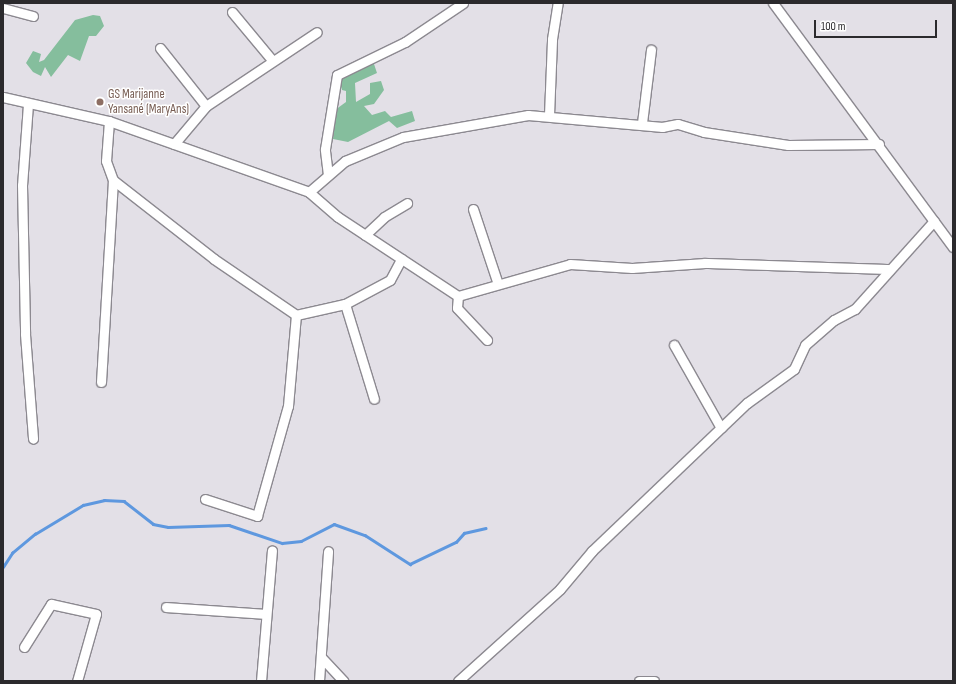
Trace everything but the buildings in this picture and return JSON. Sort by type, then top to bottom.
[{"type":"street","points":[[328,175],[325,149],[337,75],[405,42],[463,3]]},
{"type":"street","points":[[549,115],[552,40],[558,3]]},
{"type":"street","points":[[774,3],[879,144],[953,247]]},
{"type":"street","points":[[3,8],[33,16]]},
{"type":"street","points":[[232,12],[272,60]]},
{"type":"street","points":[[174,144],[206,106],[272,60],[317,32]]},
{"type":"street","points":[[160,48],[206,106]]},
{"type":"street","points":[[642,123],[651,50]]},
{"type":"street","points":[[3,97],[28,104],[109,121],[309,192],[365,235],[458,296],[570,264],[632,268],[705,263],[890,269]]},
{"type":"street","points":[[28,104],[22,185],[25,334],[33,439]]},
{"type":"street","points":[[309,192],[345,161],[403,137],[549,115],[642,123],[662,127],[678,124],[704,132],[788,145],[879,144]]},
{"type":"street","points":[[101,382],[113,180],[106,161],[109,121]]},
{"type":"street","points":[[113,180],[214,259],[296,315],[345,304],[390,280],[401,259]]},
{"type":"street","points":[[365,235],[384,217],[407,203]]},
{"type":"street","points":[[473,209],[498,284]]},
{"type":"street","points":[[458,681],[560,590],[592,551],[747,403],[794,369],[806,345],[834,320],[855,309],[934,221]]},
{"type":"street","points":[[458,296],[457,308],[487,340]]},
{"type":"street","points":[[345,304],[374,399]]},
{"type":"street","points":[[205,499],[257,516],[288,406],[296,315]]},
{"type":"street","points":[[674,345],[722,428]]},
{"type":"street","points":[[261,681],[272,550]]},
{"type":"street","points":[[319,681],[328,551]]},
{"type":"street","points":[[24,647],[51,604],[96,614],[77,681]]},
{"type":"street","points":[[166,607],[266,614]]},
{"type":"street","points":[[321,658],[343,681]]},
{"type":"street","points":[[639,681],[654,681]]},
{"type":"green space","points":[[93,15],[100,16],[104,26],[96,36],[89,36],[80,61],[68,55],[51,77],[45,67],[41,76],[33,72],[26,63],[33,51],[41,54],[39,62],[44,60],[75,20]]},
{"type":"green space","points":[[369,62],[374,64],[377,73],[355,83],[356,102],[370,94],[370,83],[381,81],[384,90],[374,104],[364,106],[372,115],[385,111],[391,117],[412,111],[415,121],[397,128],[389,121],[348,142],[333,139],[335,110],[346,102],[346,91],[342,90],[340,83],[345,74]]},
{"type":"waterway","points":[[3,567],[12,553],[35,534],[83,505],[104,500],[124,501],[153,524],[168,527],[229,525],[282,543],[301,541],[334,524],[365,535],[410,564],[456,542],[464,533],[485,528]]},
{"type":"place","name":"GS Marijanne Yansané (MaryAns)","points":[[100,102]]}]
